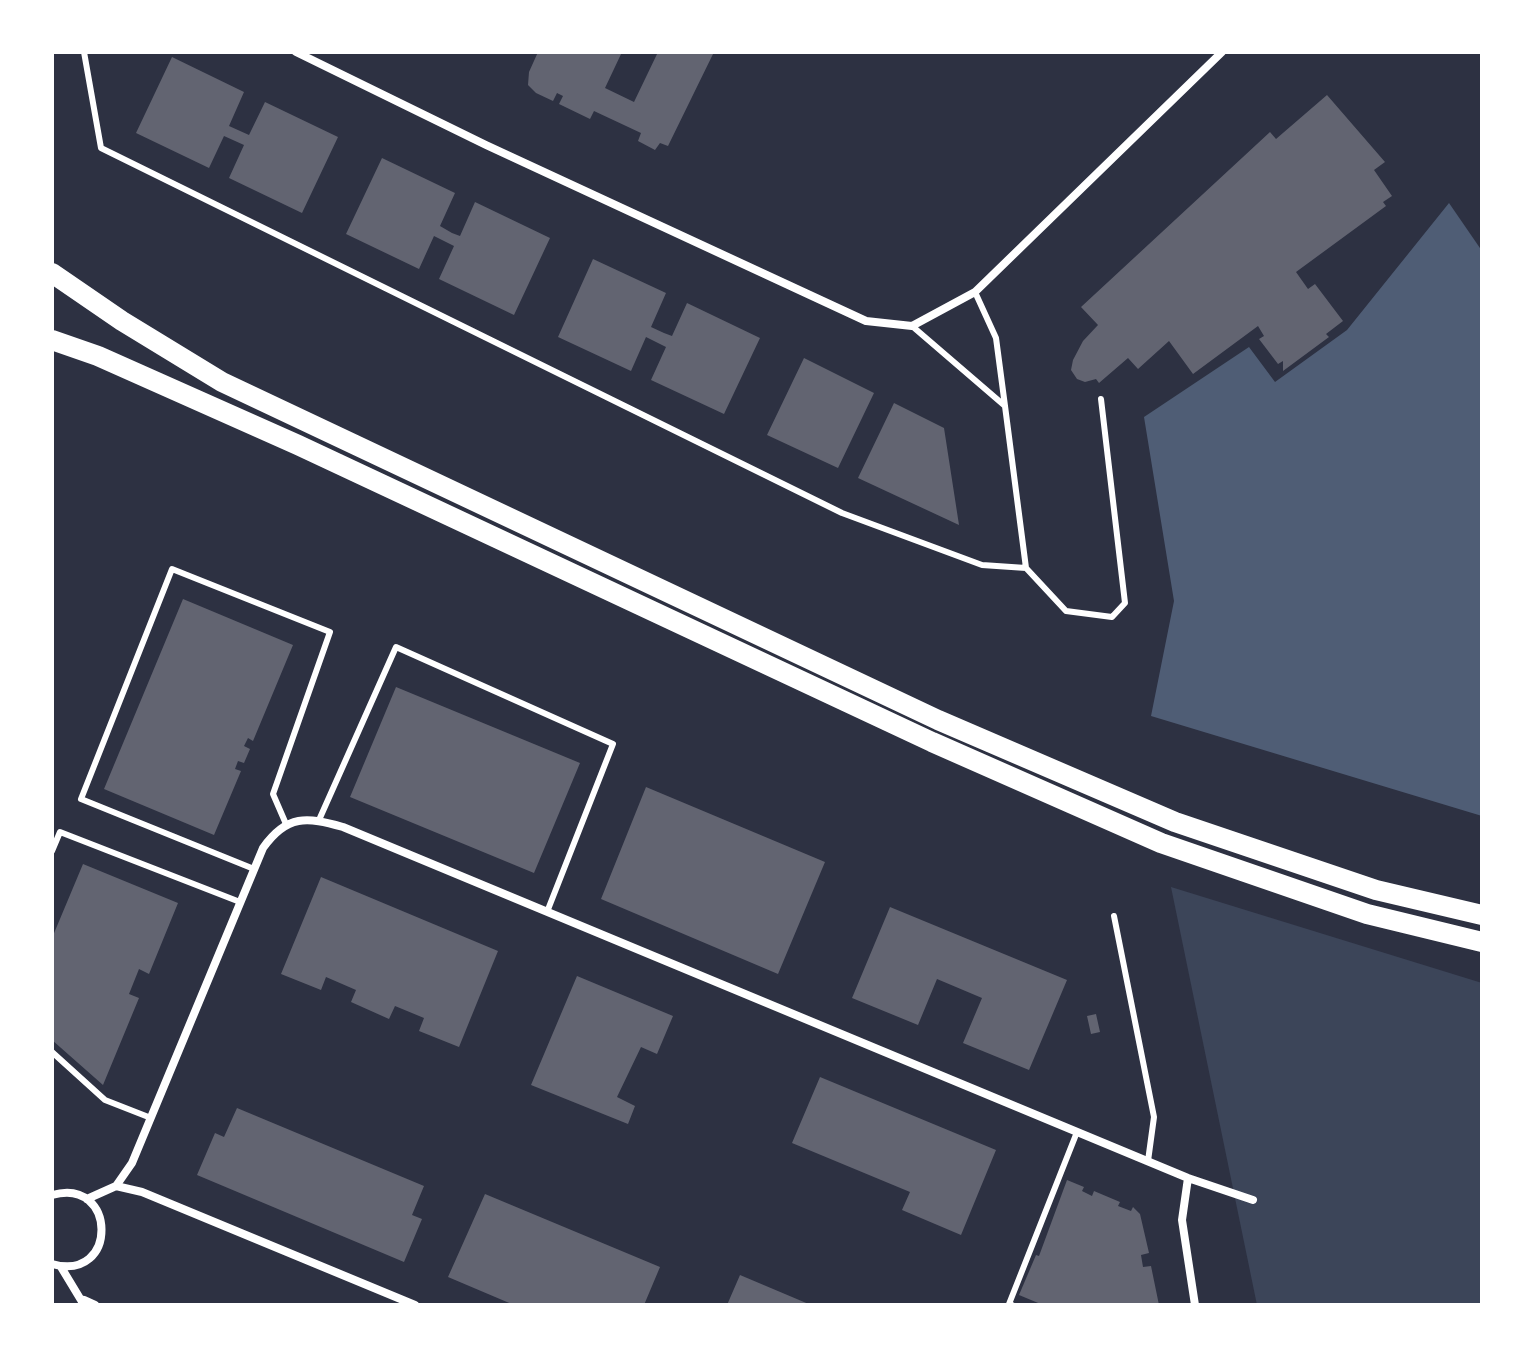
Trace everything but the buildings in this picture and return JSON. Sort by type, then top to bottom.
[{"type":"main road","points":[[52,273],[122,321],[222,382],[938,720],[1175,822],[1376,890],[1482,915]]},
{"type":"main road","points":[[52,340],[98,356],[298,445],[917,735],[1161,843],[1367,914],[1482,942]]},
{"type":"street","points":[[296,52],[486,145],[866,321],[912,326],[975,292],[1222,52]]},
{"type":"street","points":[[87,1199],[116,1186],[132,1163],[263,848],[286,824],[312,818],[1188,1178],[1253,1200]]},
{"type":"street","points":[[1188,1178],[1182,1220],[1195,1305]]},
{"type":"street","points":[[116,1186],[142,1192],[415,1305]]},
{"type":"street","points":[[52,1195],[62,1192],[87,1199],[102,1220],[100,1244],[84,1262],[56,1266],[84,1303],[95,1305]]},
{"type":"lane","points":[[84,52],[101,148],[842,513],[982,565],[1026,568]]},
{"type":"lane","points":[[975,292],[996,338],[1026,568],[1066,611],[1112,617],[1125,603],[1101,399]]},
{"type":"lane","points":[[912,326],[1005,406]]},
{"type":"lane","points":[[254,869],[81,799],[172,569],[330,632],[273,794],[286,824]]},
{"type":"lane","points":[[319,820],[396,647],[613,744],[547,912]]},
{"type":"lane","points":[[52,851],[60,832],[240,902]]},
{"type":"lane","points":[[1114,916],[1154,1117],[1148,1161]]},
{"type":"lane","points":[[52,1052],[105,1100],[151,1118]]},
{"type":"lane","points":[[1012,1305],[1009,1304],[1077,1132]]},
{"type":"shaded area","points":[[1449,203],[1482,251],[1482,816],[1151,716],[1174,601],[1144,417],[1249,347],[1275,382],[1347,330]]},
{"type":"shaded area","points":[[1171,887],[1482,983],[1482,1305],[1257,1305]]}]
